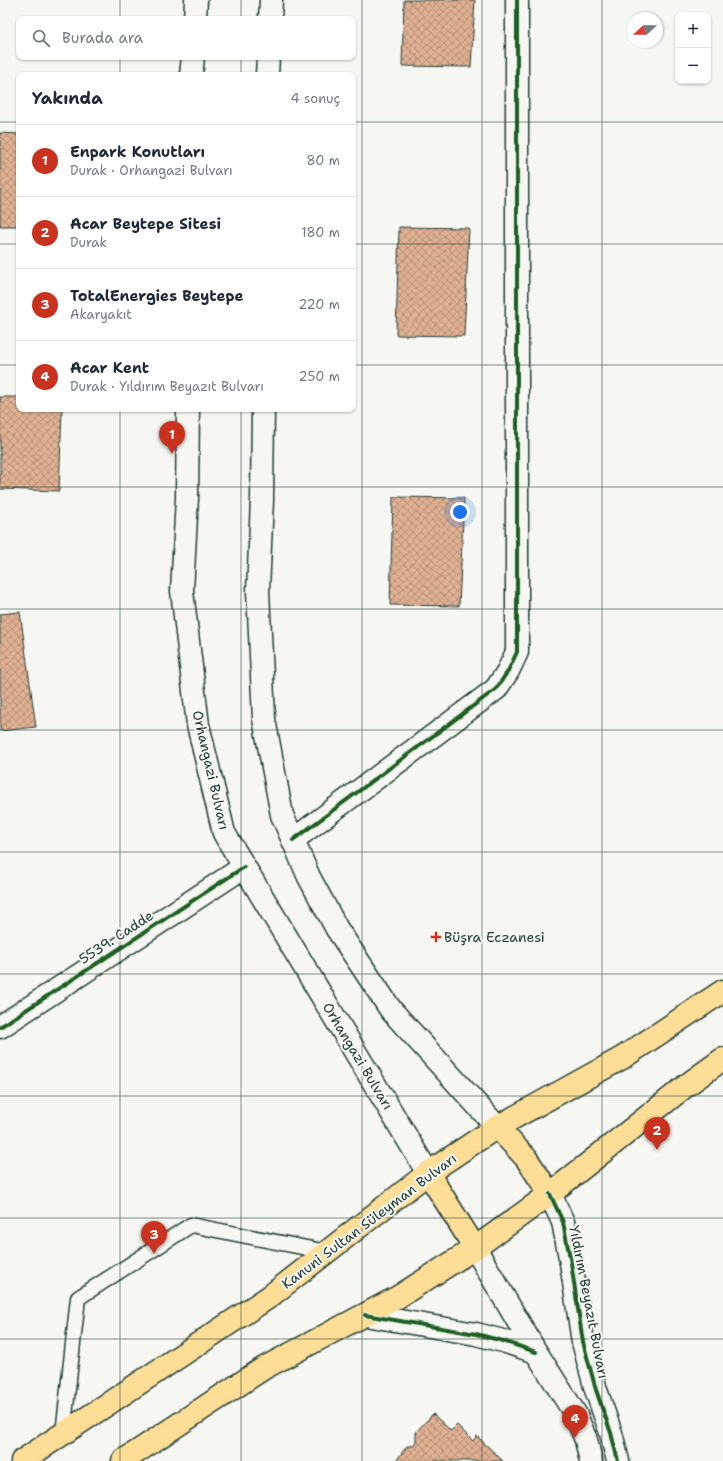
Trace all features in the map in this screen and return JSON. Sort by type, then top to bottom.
[{"type":"main road","name":"Kanuni Sultan Süleyman Bulvarı","points":[[22,1461],[269,1298],[428,1172],[497,1128],[622,1058],[723,990]]},
{"type":"main road","points":[[123,1461],[264,1368],[398,1297],[475,1248],[550,1194],[686,1085],[723,1059]]},
{"type":"main road","points":[[497,1128],[526,1158],[550,1194]]},
{"type":"main road","points":[[428,1172],[475,1248]]},
{"type":"street","points":[[195,16],[196,0]]},
{"type":"street","points":[[270,16],[271,0]]},
{"type":"street","points":[[293,840],[496,689],[508,671],[517,652],[517,0]]},
{"type":"street","points":[[192,60],[192,72]]},
{"type":"street","points":[[267,72],[268,60]]},
{"type":"street","name":"Orhangazi Bulvarı","points":[[188,412],[187,498],[182,591],[198,717],[224,833],[428,1172]]},
{"type":"street","points":[[263,412],[262,500],[258,591],[264,719],[282,815],[308,877],[337,929],[391,1010],[497,1128]]},
{"type":"street","name":"5539. Cadde","points":[[0,1027],[244,867]]},
{"type":"street","name":"Yıldırım Beyazıt Bulvarı","points":[[550,1194],[563,1222],[583,1342],[618,1461]]},
{"type":"street","points":[[475,1248],[536,1352],[576,1415],[586,1440],[591,1461]]},
{"type":"street","points":[[365,1315],[476,1334],[536,1352]]},
{"type":"street","points":[[586,1440],[611,1433]]},
{"type":"lane","points":[[63,1434],[78,1298],[191,1225],[327,1252]]},
{"type":"building","points":[[404,0],[475,0],[471,67],[402,66]]},
{"type":"building","points":[[0,133],[16,134],[16,226],[0,226]]},
{"type":"building","points":[[399,227],[469,228],[464,336],[396,335]]},
{"type":"building","points":[[0,397],[16,397],[16,412],[62,412],[59,491],[0,489]]},
{"type":"building","points":[[393,497],[464,498],[459,606],[390,605]]},
{"type":"building","points":[[20,612],[36,727],[0,731],[0,614]]},
{"type":"building","points":[[433,1414],[451,1431],[457,1425],[473,1441],[477,1436],[503,1461],[396,1461],[407,1446],[413,1446],[416,1441],[416,1432]]},
{"type":"cycle path","points":[[293,840],[496,689],[508,671],[517,652],[517,0]]},
{"type":"cycle path","points":[[0,1027],[244,867]]},
{"type":"cycle path","points":[[550,1194],[563,1222],[583,1342],[618,1461]]},
{"type":"cycle path","points":[[365,1315],[476,1334],[536,1352]]},
{"type":"place","name":"Enpark Konutları","points":[[172,454]]},
{"type":"place","name":"Büşra Eczanesi","points":[[436,937]]},
{"type":"place","name":"Acar Beytepe Sitesi","points":[[657,1150]]},
{"type":"place","name":"TotalEnergies Beytepe","points":[[154,1254]]},
{"type":"place","name":"Acar Kent","points":[[575,1438]]}]
